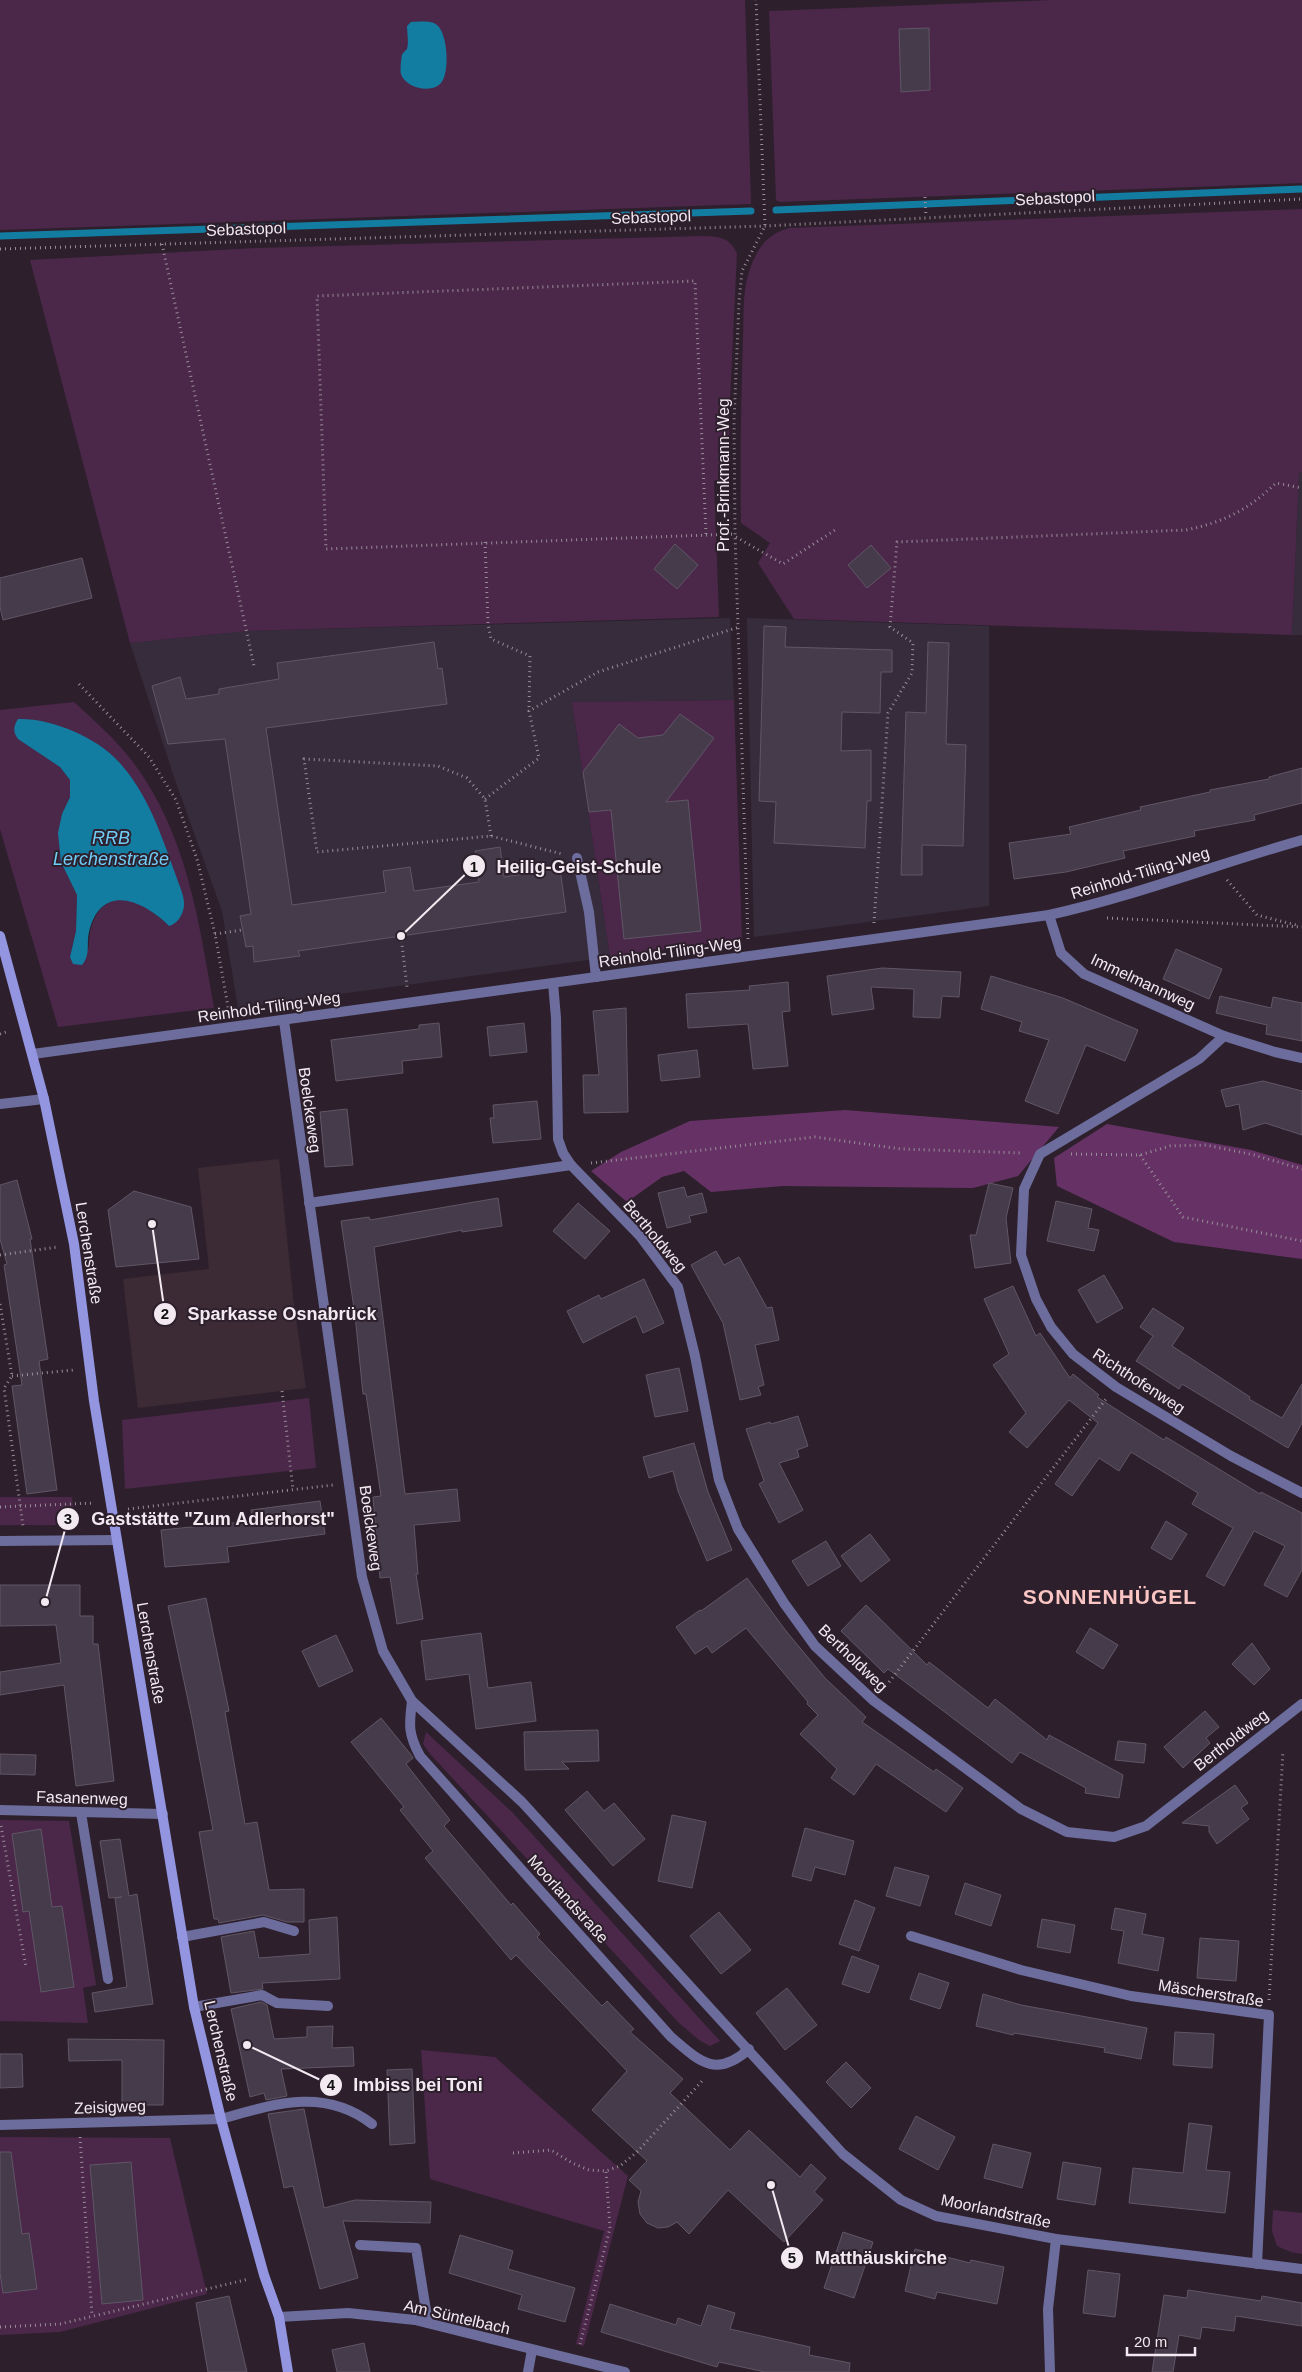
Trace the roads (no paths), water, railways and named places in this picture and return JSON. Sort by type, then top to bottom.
[{"type":"street","name":"Reinhold-Tiling-Weg","points":[[33,1054],[596,978],[874,938],[1049,916],[1103,904],[1220,864],[1302,840]]},
{"type":"street","points":[[577,858],[589,912],[596,978]]},
{"type":"street","name":"Immelmannweg","points":[[1049,916],[1061,953],[1084,974],[1224,1036],[1275,1052],[1302,1058]]},
{"type":"street","name":"Lerchenstraße","points":[[0,936],[44,1099],[74,1244],[111,1506],[194,2007],[221,2119],[264,2275],[279,2317],[288,2372]]},
{"type":"street","name":"Bertholdweg","points":[[552,984],[556,1018],[558,1138],[562,1153],[571,1165],[640,1236],[678,1287],[695,1356],[719,1480],[738,1529],[784,1602],[815,1646],[874,1701],[1021,1809],[1067,1832],[1114,1837],[1146,1826],[1302,1704]]},
{"type":"street","name":"Boelckeweg","points":[[284,1021],[362,1577],[383,1651],[412,1701],[522,1802]]},
{"type":"street","name":"Richthofenweg","points":[[1224,1036],[1199,1058],[1040,1154],[1024,1189],[1021,1255],[1036,1299],[1051,1327],[1073,1354],[1116,1387],[1230,1456],[1302,1493]]},
{"type":"street","points":[[0,1104],[44,1099]]},
{"type":"street","points":[[309,1203],[571,1165]]},
{"type":"street","points":[[0,1540],[117,1540]]},
{"type":"street","name":"Moorlandstraße","points":[[412,1701],[409,1726],[411,1740],[420,1756],[671,2037],[694,2057],[706,2064],[716,2066],[725,2065],[739,2058],[748,2049]]},
{"type":"street","name":"Moorlandstraße","points":[[522,1802],[843,2154],[901,2200],[936,2216],[1056,2239],[1302,2269]]},
{"type":"street","name":"Fasanenweg","points":[[0,1810],[163,1814]]},
{"type":"street","points":[[81,1813],[108,1979]]},
{"type":"street","points":[[182,1937],[264,1922],[294,1931]]},
{"type":"street","name":"Mäscherstraße","points":[[911,1936],[1021,1970],[1131,1996],[1269,2015],[1257,2264]]},
{"type":"street","points":[[194,2007],[262,1995],[277,2003],[328,2006]]},
{"type":"street","name":"Zeisigweg","points":[[0,2125],[221,2119],[281,2102],[324,2101],[357,2112],[372,2124]]},
{"type":"street","points":[[1050,2372],[1048,2310],[1056,2239]]},
{"type":"street","points":[[360,2245],[416,2248],[428,2323]]},
{"type":"street","name":"Am Süntelbach","points":[[279,2317],[348,2313],[415,2320],[625,2372]]},
{"type":"street","points":[[528,2372],[532,2350]]},
{"type":"water","points":[[411,22],[432,22],[437,25],[444,36],[446,71],[441,83],[432,88],[425,89],[413,86],[403,79],[401,74],[402,55],[408,47],[407,26]]},
{"type":"water","name":"RRB Lerchenstraße","points":[[18,719],[44,722],[85,737],[109,752],[128,773],[152,814],[182,894],[183,909],[181,916],[175,923],[169,926],[159,917],[135,903],[113,901],[103,906],[95,916],[89,932],[85,961],[82,965],[73,964],[70,957],[76,931],[77,895],[61,862],[58,833],[62,814],[70,797],[70,780],[60,767],[18,739],[14,729]]},
{"type":"waterway","points":[[776,210],[1302,189]]},
{"type":"waterway","points":[[0,236],[751,211]]},
{"type":"place","name":"Heilig-Geist-Schule","points":[[401,936]]},
{"type":"place","name":"Sparkasse Osnabrück","points":[[152,1224]]},
{"type":"place","name":"Gaststätte \"Zum Adlerhorst\"","points":[[45,1602]]},
{"type":"place","name":"Imbiss bei Toni","points":[[247,2045]]},
{"type":"place","name":"Matthäuskirche","points":[[771,2185]]},
{"type":"district","name":"SONNENHÜGEL","points":[[1110,1596]]}]
